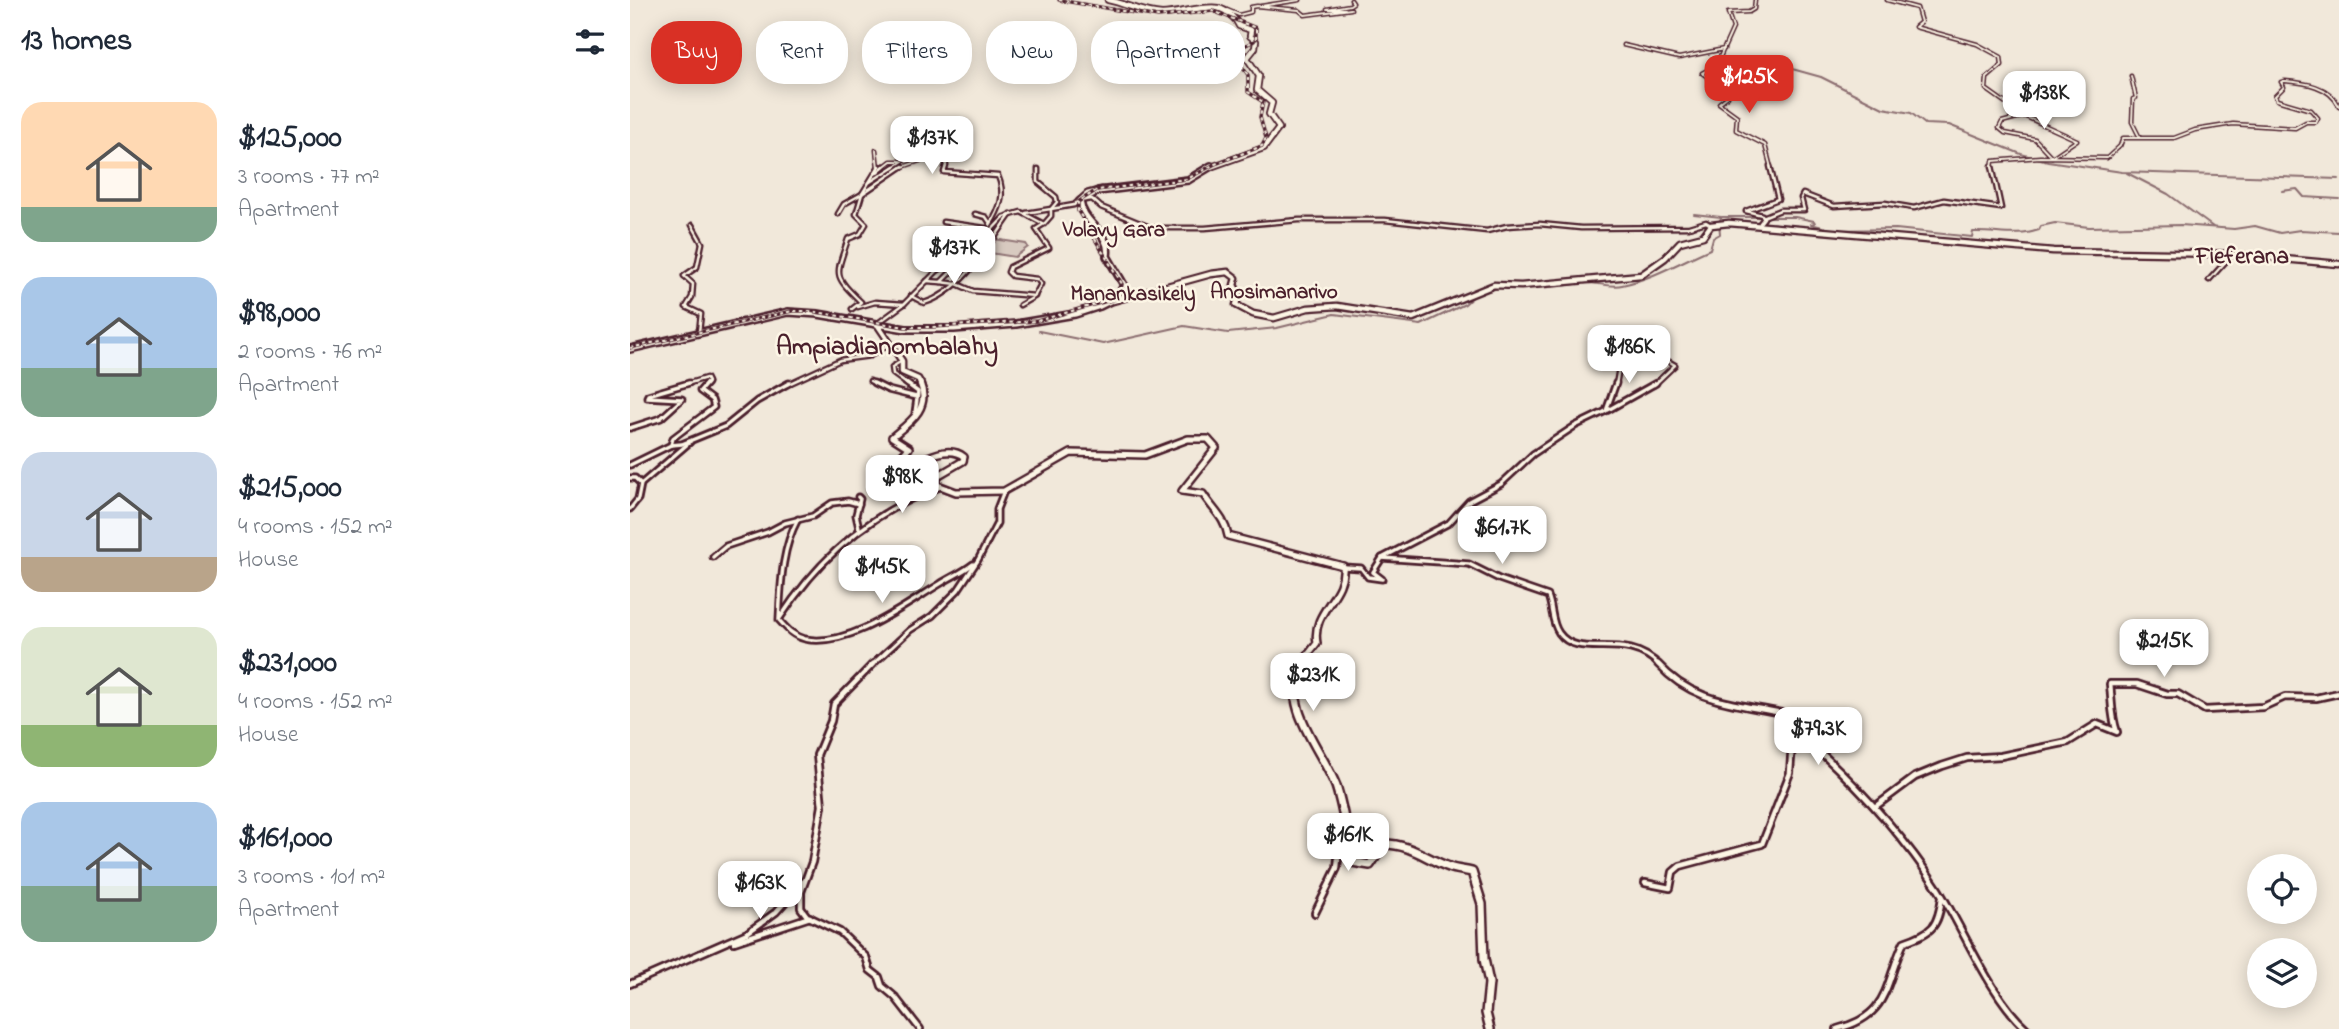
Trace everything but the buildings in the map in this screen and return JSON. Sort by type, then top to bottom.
[{"type":"main road","points":[[630,349],[788,312],[806,312],[906,328],[1027,324],[1110,302],[1122,293],[1124,285],[1107,256],[1109,247],[1106,240],[1079,207],[1085,197],[1107,190],[1188,180],[1212,166],[1264,148],[1279,128],[1269,114],[1272,103],[1257,90],[1259,76],[1247,58],[1256,44],[1251,30],[1239,26],[1236,19],[1222,9],[1165,14],[1145,12],[1134,5],[1108,0]]},
{"type":"street","points":[[1259,7],[1270,2],[1300,0]]},
{"type":"street","points":[[1222,9],[1238,15],[1251,12],[1251,7],[1299,10],[1305,15],[1323,14],[1351,9],[1327,9],[1350,5],[1353,3],[1351,0]]},
{"type":"street","points":[[1755,0],[1754,9],[1749,12],[1728,13],[1734,24],[1720,57],[1721,63],[1702,73],[1728,92],[1728,96],[1719,103],[1737,116],[1736,130],[1759,141],[1767,150],[1778,199],[1745,212],[1762,220]]},
{"type":"street","points":[[1886,0],[1917,8],[1921,22],[1915,26],[1977,44],[2001,57],[2002,65],[1988,76],[1986,89],[2024,116],[2065,138],[2077,141],[2052,157]]},
{"type":"street","points":[[1623,45],[1635,45],[1660,54],[1692,58],[1726,48]]},
{"type":"street","points":[[2131,76],[2136,97],[2133,99],[2132,122],[2139,136]]},
{"type":"street","points":[[1762,220],[1780,210],[1804,210],[1801,198],[1803,194],[1834,206],[1885,203],[1914,208],[1944,200],[2001,208],[1991,164],[1993,161],[2040,157],[2109,157],[2120,146],[2123,138],[2174,138],[2195,130],[2233,124],[2288,128],[2316,122],[2318,118],[2311,110],[2277,100],[2276,96],[2284,88],[2281,82],[2284,80],[2322,88],[2336,98],[2339,106]]},
{"type":"street","points":[[2024,116],[2002,122],[1999,128],[2006,133],[2035,139],[2052,157]]},
{"type":"street","points":[[842,318],[860,304],[860,299],[846,289],[837,272],[848,239],[860,234],[866,224],[856,214],[863,192],[879,167],[876,150]]},
{"type":"street","points":[[838,215],[844,204],[910,162],[944,157],[947,162],[944,172],[998,176],[1003,188],[999,210],[991,227],[941,282]]},
{"type":"street","points":[[873,175],[886,168],[891,161],[910,162]]},
{"type":"street","points":[[863,192],[878,177],[903,161]]},
{"type":"street","points":[[886,168],[899,169]]},
{"type":"street","points":[[1020,305],[1035,296],[1041,288],[1040,281],[1012,276],[1008,272],[1013,265],[1049,247],[1036,229],[1051,216],[1051,209],[1057,199],[1038,181],[1038,169]]},
{"type":"street","points":[[878,177],[886,177]]},
{"type":"street","points":[[991,227],[1012,213],[1074,205],[1097,188],[1107,190]]},
{"type":"street","points":[[1079,207],[1083,201],[1092,199],[1101,207],[1152,228],[1205,228],[1299,220],[1385,220],[1487,231],[1507,226],[1540,224],[1581,228],[1681,228],[1706,222],[1715,224],[1762,220],[1844,234],[2053,251],[2230,254],[2339,264]]},
{"type":"street","points":[[1021,212],[1044,224]]},
{"type":"street","points":[[911,296],[924,303],[934,302],[981,256],[1012,213]]},
{"type":"street","points":[[975,214],[988,219],[991,227]]},
{"type":"street","points":[[943,222],[954,226],[981,224],[991,227]]},
{"type":"street","points":[[1110,302],[1211,274],[1228,272],[1236,278],[1234,285],[1239,294],[1236,305],[1253,314],[1273,318],[1308,308],[1337,306],[1413,318],[1493,285],[1521,286],[1641,275],[1665,258],[1680,242],[1703,236],[1715,224]]},
{"type":"street","points":[[692,225],[702,243],[697,267],[684,275],[693,284],[692,297],[686,307],[701,314],[699,332]]},
{"type":"street","points":[[977,245],[988,246]]},
{"type":"street","points":[[2209,281],[2230,254]]},
{"type":"street","points":[[981,256],[968,255],[947,264],[925,281],[904,304],[877,324],[888,345],[902,361],[902,372],[918,379],[924,393],[919,414],[892,437],[909,448],[895,463],[903,469],[938,453],[950,452],[964,457],[958,466],[935,479],[935,484],[956,492],[1004,491],[1071,453],[1145,455],[1188,439],[1208,439],[1216,448],[1202,468],[1184,485],[1182,491],[1203,494],[1213,510],[1225,520],[1228,536],[1345,570],[1361,568],[1368,577],[1379,580],[1383,577],[1373,572],[1382,558],[1450,523],[1469,500],[1501,484],[1533,454],[1575,426],[1651,388],[1675,365],[1659,356]]},
{"type":"street","points":[[925,281],[954,283],[973,291],[1035,296]]},
{"type":"street","points":[[852,309],[875,302],[904,304]]},
{"type":"street","points":[[630,464],[671,445],[692,440],[726,426],[757,401],[806,374],[840,360],[870,356],[888,345]]},
{"type":"street","points":[[1606,411],[1620,375],[1618,365],[1621,356],[1630,350]]},
{"type":"street","points":[[902,361],[892,367],[893,374],[918,392],[916,411],[903,427]]},
{"type":"street","points":[[630,428],[661,418],[682,399],[652,399],[647,397],[648,395],[706,378],[708,382],[700,391],[712,400],[714,407],[701,419],[676,434],[671,445]]},
{"type":"street","points":[[870,381],[917,399]]},
{"type":"street","points":[[630,509],[638,499],[641,484],[692,440]]},
{"type":"street","points":[[630,478],[635,478],[641,484]]},
{"type":"street","points":[[779,620],[792,598],[858,530],[899,502],[940,487]]},
{"type":"street","points":[[717,948],[747,933],[776,912],[804,880],[812,862],[822,806],[817,755],[831,721],[834,704],[910,629],[932,616],[958,590],[978,561],[997,523],[1004,491]]},
{"type":"street","points":[[858,496],[858,530]]},
{"type":"street","points":[[713,557],[726,546],[813,516],[832,503],[848,501],[859,504]]},
{"type":"street","points":[[798,520],[789,535],[782,571],[779,620],[790,633],[804,638],[826,639],[849,634],[891,614],[978,561]]},
{"type":"street","points":[[1382,558],[1442,560],[1482,568],[1499,579],[1548,596],[1555,625],[1561,636],[1571,643],[1585,648],[1629,646],[1657,661],[1681,687],[1781,713],[1876,808],[1942,897],[2007,1009],[2027,1029]]},
{"type":"street","points":[[1345,570],[1340,588],[1317,624],[1317,643],[1300,663],[1294,675],[1299,716],[1336,787],[1354,863],[1370,865],[1384,844],[1395,843],[1429,855],[1445,865],[1472,872],[1484,911],[1484,957],[1489,984],[1484,1014],[1490,1029]]},
{"type":"street","points":[[1876,808],[1876,804],[1915,777],[1955,762],[1976,757],[2001,756],[2068,742],[2097,724],[2117,732],[2111,716],[2113,708],[2109,688],[2110,684],[2116,682],[2137,684],[2170,695],[2178,694],[2206,709],[2263,707],[2285,697],[2316,698],[2339,693]]},
{"type":"street","points":[[1645,883],[1670,888],[1673,884],[1672,871],[1679,865],[1724,856],[1762,844],[1789,776],[1796,750],[1793,727]]},
{"type":"street","points":[[1315,913],[1337,868],[1343,819]]},
{"type":"street","points":[[804,880],[801,908],[804,913],[840,932],[866,957],[870,970],[879,977],[882,986],[895,997],[920,1029]]},
{"type":"street","points":[[1837,1029],[1860,1022],[1875,1008],[1889,983],[1895,959],[1904,942],[1922,936],[1939,920],[1942,897]]},
{"type":"street","points":[[630,984],[717,948],[812,916]]},
{"type":"shaded area","points":[[994,239],[1026,244],[1028,247],[1015,257],[984,252]]},
{"type":"waterway","points":[[1785,67],[1821,77],[1883,108],[1911,113],[1925,124],[1949,125],[2021,154],[2048,161],[2122,172],[2339,179]]},
{"type":"waterway","points":[[2127,173],[2168,194],[2213,227]]},
{"type":"waterway","points":[[2282,191],[2297,189],[2304,197],[2339,199]]},
{"type":"waterway","points":[[1694,214],[1721,217]]},
{"type":"waterway","points":[[1546,286],[1579,283],[1618,286],[1644,279],[1710,249],[1713,238],[1720,234],[1719,221],[1722,217],[1795,217],[1814,221],[1815,223],[1811,224],[1830,229]]},
{"type":"waterway","points":[[1836,230],[1896,229],[1972,237],[1973,232],[2031,232],[2039,230],[2041,226],[2055,223],[2089,227],[2181,225],[2234,229],[2255,226],[2280,233],[2300,230],[2339,232]]},
{"type":"waterway","points":[[1484,292],[1502,287]]},
{"type":"waterway","points":[[1039,331],[1103,344],[1184,326],[1228,333],[1277,328],[1334,314],[1421,325],[1465,304],[1476,294]]},
{"type":"railway","points":[[1059,0],[1158,17],[1213,11],[1256,28],[1256,39]]},
{"type":"railway","points":[[630,348],[792,311],[810,311],[905,327],[933,327],[1037,321],[1114,299],[1120,293],[1122,284],[1078,211],[1078,202],[1097,190],[1187,179],[1215,164],[1262,146],[1266,138],[1260,117],[1263,102],[1248,92],[1248,75],[1234,55],[1238,49],[1254,41]]},
{"type":"district","name":"Volavy Gara","points":[[1114,229]]},
{"type":"district","name":"Fieferana","points":[[2242,255]]},
{"type":"district","name":"Anosimanarivo","points":[[1274,291]]},
{"type":"district","name":"Manankasikely","points":[[1133,293]]},
{"type":"district","name":"Ampiadianombalahy","points":[[887,345]]}]
